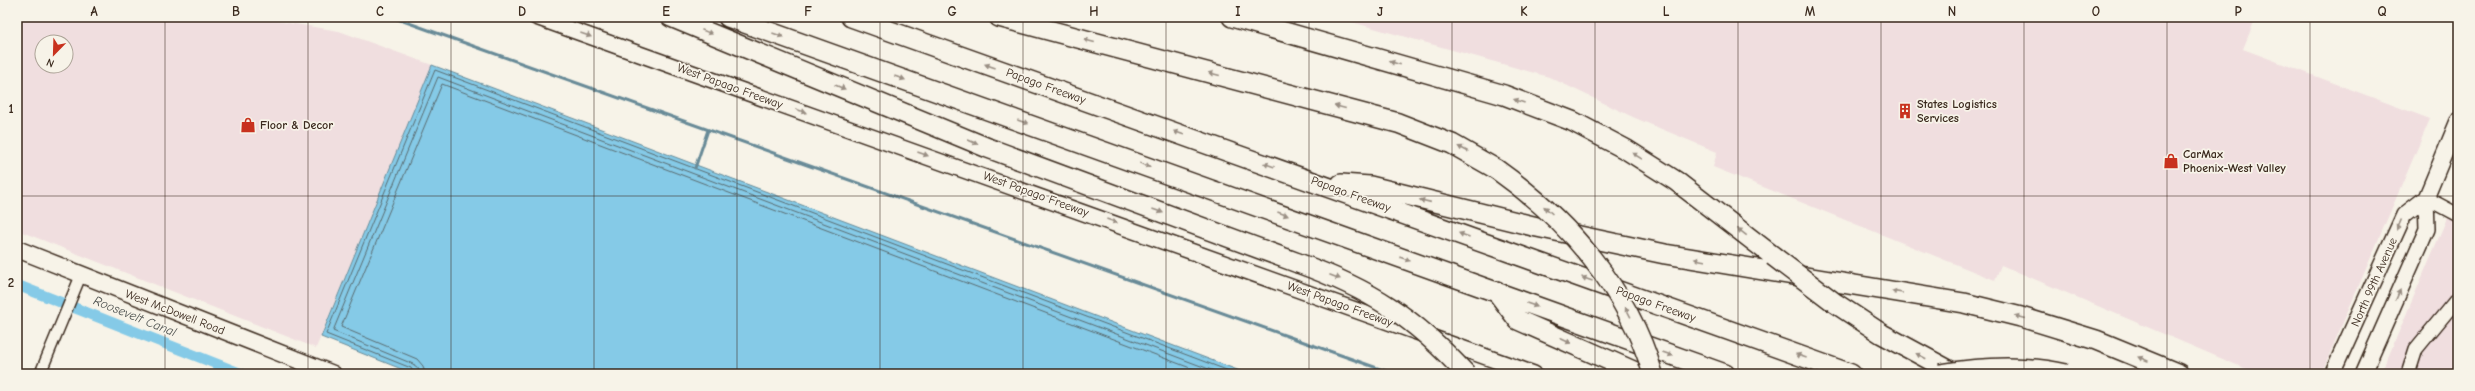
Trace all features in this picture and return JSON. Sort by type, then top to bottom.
[{"type":"highway","points":[[671,17],[1028,164],[1347,282],[1386,304],[1426,333],[1466,374]]},
{"type":"highway","points":[[728,17],[1725,374]]},
{"type":"highway","name":"Papago Freeway","points":[[851,17],[1851,374]]},
{"type":"highway","points":[[999,17],[1398,123],[1452,144],[1496,169],[1552,214],[1602,272],[1627,310],[1640,337],[1654,374]]},
{"type":"highway","points":[[1232,17],[1504,95],[1572,121],[1627,150],[1670,177],[1835,303],[1882,334],[1956,374]]},
{"type":"highway","points":[[1319,183],[1370,186],[1597,241],[1739,267],[1964,303],[2020,317],[2096,340],[2179,374]]},
{"type":"highway","points":[[1496,292],[1518,320],[1640,374]]},
{"type":"highway","points":[[1940,374],[1980,368],[2002,368],[2066,374]]},
{"type":"main road","name":"West Papago Freeway","points":[[536,17],[1534,374]]},
{"type":"main road","name":"North 99th Avenue","points":[[2363,374],[2427,229],[2426,198],[2458,121]]},
{"type":"main road","name":"North 99th Avenue","points":[[2332,374],[2404,216],[2426,198]]},
{"type":"main road","name":"West McDowell Road","points":[[17,249],[333,374]]},
{"type":"street","points":[[2426,198],[2458,215]]},
{"type":"street","points":[[40,374],[81,275]]},
{"type":"street","points":[[2408,374],[2416,349],[2458,298]]},
{"type":"shaded area","points":[[17,17],[252,17],[339,31],[432,65],[316,348],[17,230]]},
{"type":"shaded area","points":[[1334,17],[2256,17],[2243,49],[2430,119],[2321,374],[2258,374],[2001,265],[1995,280],[1713,167],[1717,152],[1635,118],[1549,77]]},
{"type":"shaded area","points":[[2458,192],[2458,374],[2381,374]]},
{"type":"water","points":[[432,65],[1248,374],[414,374],[321,337]]},
{"type":"waterway","points":[[392,17],[1394,374]]},
{"type":"waterway","points":[[695,168],[708,130]]},
{"type":"waterway","name":"Roosevelt Canal","points":[[17,285],[242,374]]},
{"type":"place","name":"States Logistics Services","points":[[1905,111]]},
{"type":"place","name":"Floor & Decor","points":[[248,125]]},
{"type":"place","name":"CarMax Phoenix-West Valley","points":[[2171,161]]}]
